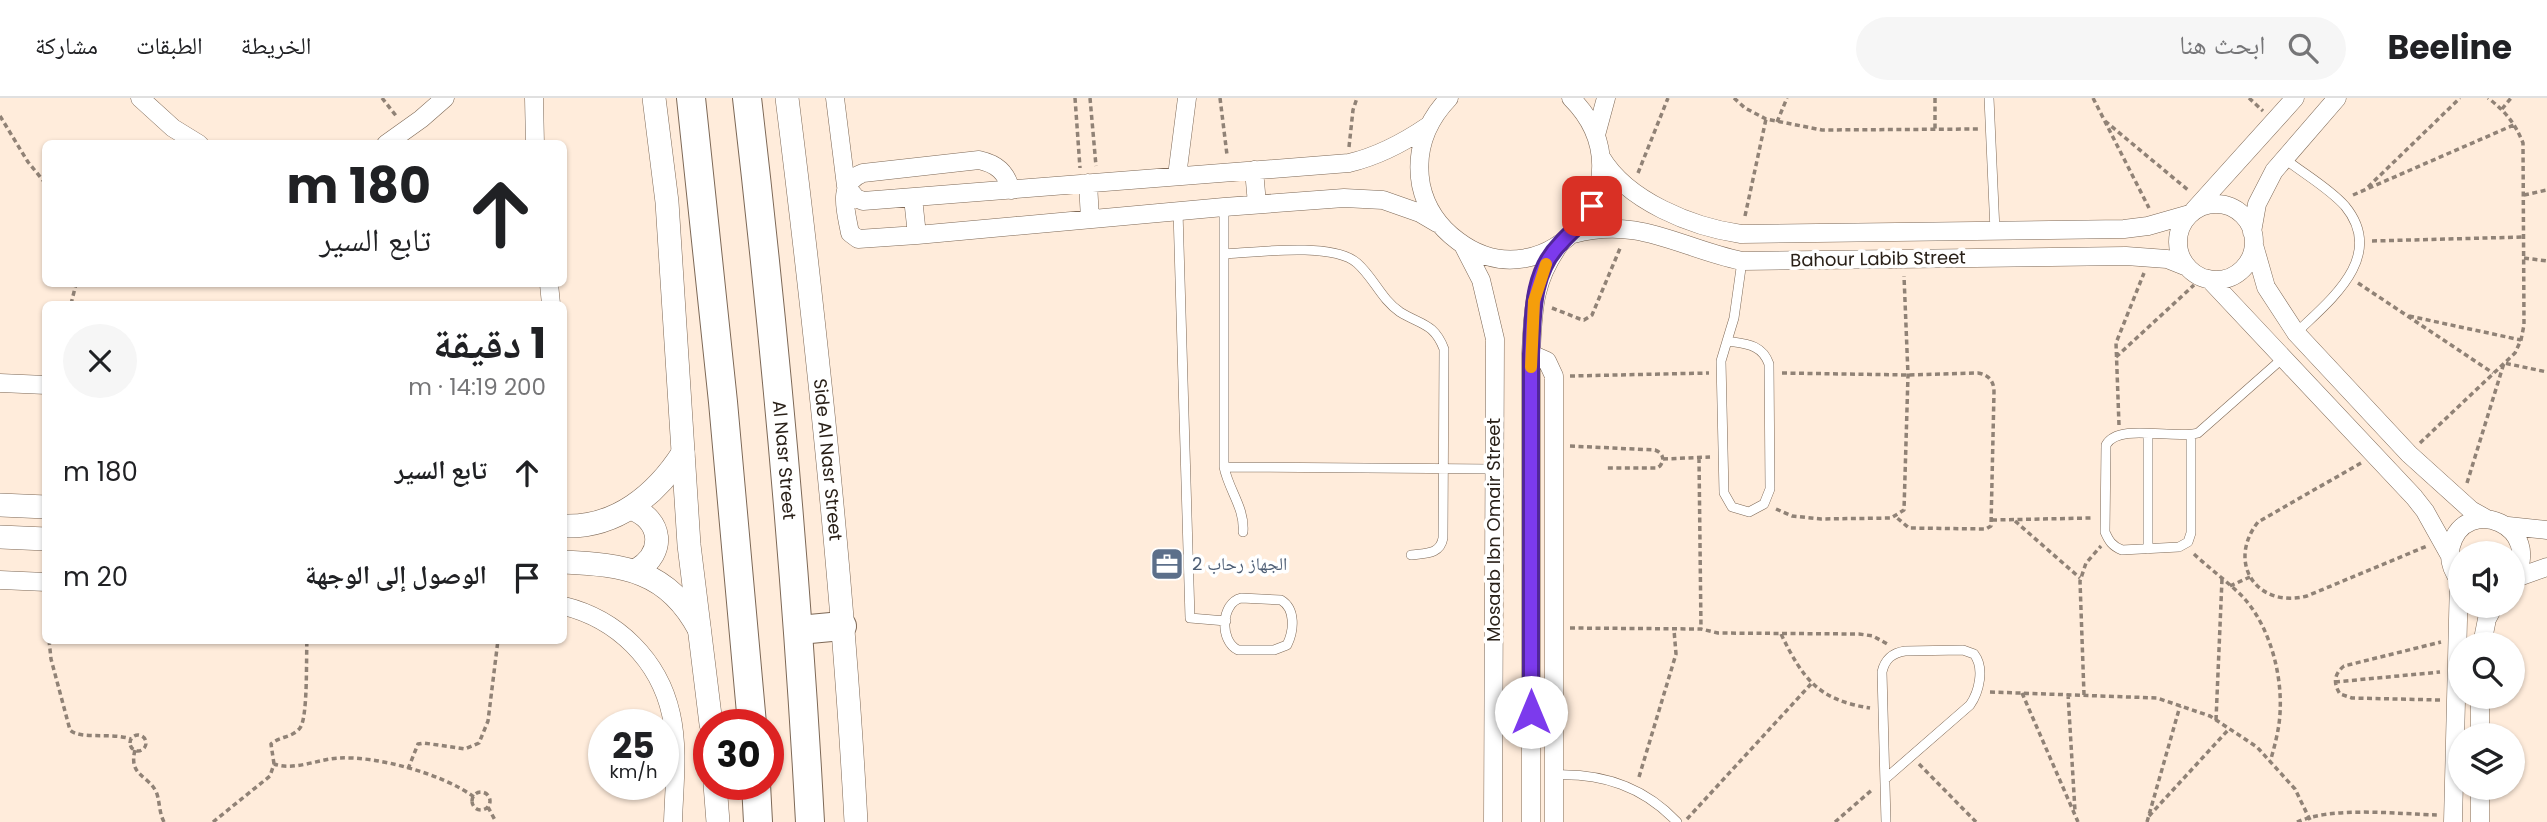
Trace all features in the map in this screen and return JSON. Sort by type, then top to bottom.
[{"type":"main road","points":[[691,98],[723,402],[750,709]]},
{"type":"main road","name":"Al Nasr Street","points":[[747,98],[778,375],[799,630],[810,822]]},
{"type":"main road","points":[[799,630],[842,626]]},
{"type":"main road","points":[[757,800],[758,822]]},
{"type":"street","points":[[140,98],[173,128],[192,140]]},
{"type":"street","points":[[392,140],[445,98]]},
{"type":"street","points":[[521,98],[533,125]]},
{"type":"street","points":[[534,98],[535,140]]},
{"type":"street","points":[[654,98],[667,202],[689,545],[709,709]]},
{"type":"street","name":"Side Al Nasr Street","points":[[787,98],[815,336],[842,626],[856,822]]},
{"type":"street","points":[[835,98],[846,186],[845,202],[852,236],[858,239],[1257,204],[1363,198],[1402,205],[1437,223],[1463,245]]},
{"type":"street","points":[[1177,176],[1187,98]]},
{"type":"street","points":[[1437,223],[1426,200],[1419,175],[1421,150],[1428,126],[1448,98]]},
{"type":"street","points":[[1531,822],[1531,354],[1534,301],[1543,271],[1566,239],[1584,221],[1595,199],[1601,174],[1601,157],[1596,135],[1571,98]]},
{"type":"street","points":[[1596,135],[1606,98]]},
{"type":"street","points":[[2295,98],[2183,223],[2178,246],[2181,257],[2283,358],[2414,497],[2448,553]]},
{"type":"street","points":[[2199,275],[2222,280],[2244,268],[2250,257],[2257,204],[2264,188],[2337,98]]},
{"type":"street","points":[[846,186],[856,198],[863,201],[1349,163],[1366,159],[1398,145],[1428,126]]},
{"type":"street","name":"Bahour Labib Street","points":[[1601,157],[1614,176],[1645,201],[1713,230],[1741,234],[2124,229],[2157,223],[2195,209]]},
{"type":"street","points":[[846,186],[856,175],[863,173],[979,160],[990,162],[1000,169],[1008,178],[1012,190]]},
{"type":"street","points":[[1254,170],[1257,204]]},
{"type":"street","points":[[1089,183],[1090,219]]},
{"type":"street","points":[[913,198],[917,235]]},
{"type":"street","points":[[2195,209],[2216,204],[2239,212],[2247,221],[2266,286],[2296,333],[2409,454],[2461,502],[2487,519],[2508,526],[2547,530]]},
{"type":"street","name":"Bahour Labib Street","points":[[1463,245],[1486,254],[1511,258],[1544,251],[1591,229],[1628,228],[1647,231],[1721,257],[1742,261],[2151,257],[2167,259],[2199,275]]},
{"type":"street","name":"Mosaab Ibn Omair Street","points":[[1463,245],[1481,280],[1495,339],[1493,822]]},
{"type":"street","points":[[1531,354],[1547,361],[1554,376],[1554,822]]},
{"type":"street","points":[[0,383],[42,385]]},
{"type":"street","points":[[567,526],[597,522],[631,508],[661,484],[683,453]]},
{"type":"street","points":[[0,505],[42,507]]},
{"type":"street","points":[[631,508],[649,518],[657,537],[652,557],[637,570]]},
{"type":"street","points":[[2446,547],[2465,525],[2487,519]]},
{"type":"street","points":[[2508,526],[2518,541]]},
{"type":"street","points":[[0,537],[42,539]]},
{"type":"street","points":[[567,562],[603,564],[637,570],[667,589],[691,615],[701,632]]},
{"type":"street","points":[[2525,575],[2547,567]]},
{"type":"street","points":[[0,580],[42,582]]},
{"type":"street","points":[[567,607],[581,610],[606,623],[629,640],[649,662],[663,687],[675,744],[673,822]]},
{"type":"street","points":[[2453,818],[2455,709]]},
{"type":"street","points":[[716,800],[718,822]]},
{"type":"street","points":[[2480,800],[2480,822]]},
{"type":"lane","points":[[1989,98],[1996,231]]},
{"type":"lane","points":[[2285,159],[2345,206],[2359,241],[2358,260],[2350,278],[2296,333]]},
{"type":"lane","points":[[1224,207],[1224,467],[1242,513],[1242,532]]},
{"type":"lane","points":[[1178,211],[1190,618],[1227,621]]},
{"type":"lane","points":[[1224,254],[1321,250],[1340,253],[1357,263],[1382,297],[1400,312],[1432,328],[1440,337],[1444,349],[1442,544],[1434,552],[1410,555]]},
{"type":"lane","points":[[1727,341],[1760,349],[1766,356],[1770,373],[1770,489],[1764,504],[1749,512],[1740,511],[1727,501],[1724,493],[1722,353],[1734,318],[1742,261]]},
{"type":"lane","points":[[2192,435],[2192,533],[2184,546],[2122,550],[2108,540],[2105,518],[2106,445],[2113,436],[2192,435],[2204,430],[2283,358]]},
{"type":"lane","points":[[2148,434],[2148,549]]},
{"type":"lane","points":[[1224,467],[1494,469]]},
{"type":"lane","points":[[1234,600],[1281,600],[1290,609],[1291,638],[1281,649],[1238,650],[1228,643],[1226,638],[1227,621],[1228,606],[1234,600]]},
{"type":"lane","points":[[1885,779],[1970,705],[1978,691],[1979,664],[1974,654],[1969,651],[1897,653],[1884,664],[1882,672],[1886,822]]},
{"type":"lane","points":[[1554,775],[1600,776],[1636,789],[1677,822]]},
{"type":"path","points":[[382,98],[407,130]]},
{"type":"path","points":[[1075,98],[1089,183]]},
{"type":"path","points":[[1089,183],[1090,98]]},
{"type":"path","points":[[1220,98],[1229,172]]},
{"type":"path","points":[[1349,163],[1349,136],[1357,98]]},
{"type":"path","points":[[1631,191],[1668,98]]},
{"type":"path","points":[[1734,98],[1745,108],[1766,119],[1822,130],[1990,129]]},
{"type":"path","points":[[1777,123],[1787,98]]},
{"type":"path","points":[[1935,98],[1935,129]]},
{"type":"path","points":[[2093,98],[2157,223]]},
{"type":"path","points":[[2367,189],[2460,98]]},
{"type":"path","points":[[2409,454],[2515,353],[2521,340],[2524,326],[2523,143],[2516,124],[2488,98]]},
{"type":"path","points":[[2502,109],[2511,98]]},
{"type":"path","points":[[0,116],[42,179]]},
{"type":"path","points":[[1741,234],[1766,119]]},
{"type":"path","points":[[2104,120],[2195,209]]},
{"type":"path","points":[[2338,201],[2516,124]]},
{"type":"path","points":[[2524,195],[2547,190]]},
{"type":"path","points":[[1534,301],[1580,319],[1588,318],[1594,312],[1628,228]]},
{"type":"path","points":[[2359,241],[2524,237]]},
{"type":"path","points":[[2119,434],[2116,343],[2151,257]]},
{"type":"path","points":[[2524,258],[2547,261]]},
{"type":"path","points":[[1764,504],[1791,516],[1811,518],[1896,516],[1905,510],[1908,375],[1904,259]]},
{"type":"path","points":[[2116,357],[2199,275]]},
{"type":"path","points":[[2350,278],[2493,373]]},
{"type":"path","points":[[2407,316],[2521,340]]},
{"type":"path","points":[[2504,363],[2547,372]]},
{"type":"path","points":[[2461,502],[2504,363]]},
{"type":"path","points":[[1554,376],[1721,373]]},
{"type":"path","points":[[1770,373],[1978,373],[1992,381],[1991,526],[1986,529],[1909,528],[1896,516]]},
{"type":"path","points":[[1554,446],[1656,450],[1663,459],[1657,468],[1608,468]]},
{"type":"path","points":[[2375,454],[2259,522],[2250,532],[2245,545],[2244,559],[2251,577],[2267,594],[2294,600],[2446,547]]},
{"type":"path","points":[[1663,459],[1723,457]]},
{"type":"path","points":[[1699,458],[1701,629]]},
{"type":"path","points":[[1992,520],[2105,518]]},
{"type":"path","points":[[2014,519],[2081,578]]},
{"type":"path","points":[[2084,695],[2081,578],[2096,550],[2108,540]]},
{"type":"path","points":[[2184,546],[2244,599],[2263,628],[2275,660],[2280,694],[2279,729],[2270,762]]},
{"type":"path","points":[[2230,586],[2251,577]]},
{"type":"path","points":[[2216,720],[2222,579]]},
{"type":"path","points":[[1554,628],[1701,629],[1717,633],[1873,636],[1897,653]]},
{"type":"path","points":[[1636,789],[1676,654],[1673,629]]},
{"type":"path","points":[[1781,634],[1801,673],[1811,684],[1835,699],[1883,710]]},
{"type":"path","points":[[2448,640],[2344,666],[2334,682],[2340,694],[2351,698],[2448,700]]},
{"type":"path","points":[[49,644],[70,730],[79,736],[109,734],[131,739],[137,735],[144,739],[145,747],[135,750]]},
{"type":"path","points":[[213,822],[270,776],[274,764],[271,744],[293,734],[304,722],[307,644]]},
{"type":"path","points":[[408,769],[418,744],[466,749],[479,743],[488,721],[498,644]]},
{"type":"path","points":[[2334,682],[2448,671]]},
{"type":"path","points":[[1684,822],[1811,684]]},
{"type":"path","points":[[1978,691],[2157,698],[2216,720],[2257,747],[2295,789],[2311,822]]},
{"type":"path","points":[[2022,693],[2078,822]]},
{"type":"path","points":[[2068,694],[2075,816]]},
{"type":"path","points":[[2147,820],[2180,706]]},
{"type":"path","points":[[2147,820],[2229,729]]},
{"type":"path","points":[[131,739],[130,743],[135,750]]},
{"type":"path","points":[[135,750],[133,757],[136,770],[154,789],[164,822]]},
{"type":"path","points":[[1911,756],[1976,822]]},
{"type":"path","points":[[274,764],[286,767],[320,760],[359,758],[443,779],[474,797]]},
{"type":"path","points":[[1835,822],[1885,779]]},
{"type":"path","points":[[474,797],[479,792],[488,794],[488,807],[496,822]]},
{"type":"path","points":[[474,797],[475,807],[488,807]]},
{"type":"path","points":[[2297,822],[2331,813],[2453,818]]},
{"type":"slow traffic","points":[[1531,367],[1534,301],[1546,264]]},
{"type":"place","name":"الجهاز رحاب 2","points":[[1167,564]]},
{"type":"route","points":[[1531,712],[1531,354],[1534,301],[1537,286],[1550,257],[1584,221],[1592,206]]}]
